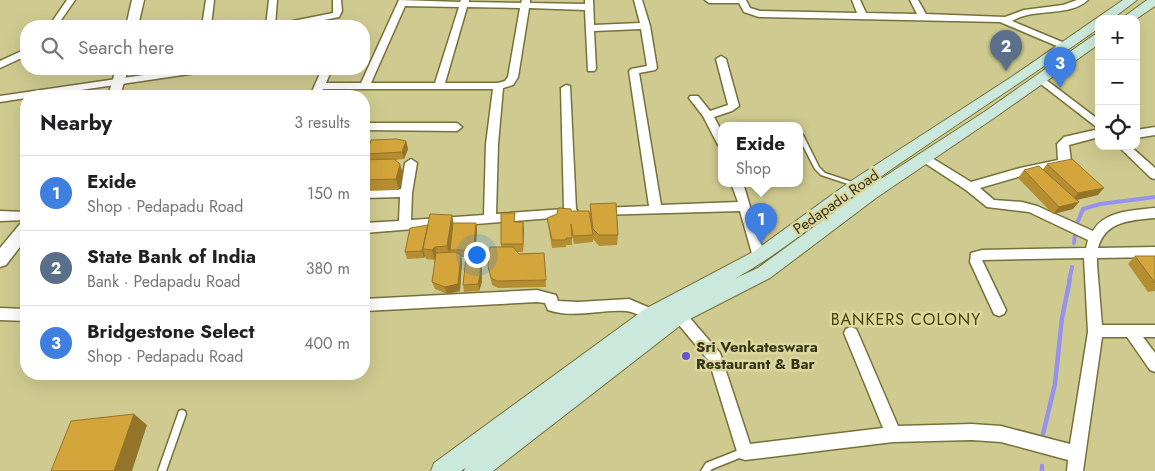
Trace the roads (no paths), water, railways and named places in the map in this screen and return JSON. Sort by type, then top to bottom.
[{"type":"main road","points":[[1109,15],[1131,0]]},
{"type":"main road","points":[[1133,15],[1155,0]]},
{"type":"main road","name":"Pedapadu Road","points":[[446,468],[652,315],[759,257],[857,185],[1018,80],[1095,25]]},
{"type":"main road","name":"Pedapadu Road","points":[[475,471],[679,315],[764,273],[870,194],[1095,41]]},
{"type":"street","points":[[57,20],[70,0]]},
{"type":"street","points":[[133,20],[138,0]]},
{"type":"street","points":[[208,20],[210,0]]},
{"type":"street","points":[[271,20],[273,0]]},
{"type":"street","points":[[312,20],[336,15],[338,11],[337,0]]},
{"type":"street","points":[[638,0],[645,26],[652,68],[634,71],[656,209]]},
{"type":"street","points":[[709,0],[742,0],[747,10],[759,14],[1007,20],[1064,46]]},
{"type":"street","points":[[856,0],[863,16]]},
{"type":"street","points":[[914,0],[923,17]]},
{"type":"street","points":[[1007,20],[1020,12],[1065,8],[1084,0]]},
{"type":"street","points":[[370,73],[403,2],[589,4],[591,69]]},
{"type":"street","points":[[438,85],[464,2]]},
{"type":"street","points":[[335,90],[364,86],[498,86],[509,83],[513,78],[526,4]]},
{"type":"street","points":[[590,28],[645,26]]},
{"type":"street","points":[[0,65],[20,55]]},
{"type":"street","points":[[708,115],[734,106],[721,59]]},
{"type":"street","points":[[45,90],[120,75],[116,90]]},
{"type":"street","points":[[316,90],[324,75]]},
{"type":"street","points":[[364,86],[369,75]]},
{"type":"street","points":[[1041,79],[1095,123]]},
{"type":"street","points":[[490,219],[492,144],[498,86]]},
{"type":"street","points":[[566,88],[570,213]]},
{"type":"street","points":[[0,99],[20,95]]},
{"type":"street","points":[[694,98],[708,115],[718,134]]},
{"type":"street","points":[[370,126],[457,127]]},
{"type":"street","points":[[1140,133],[1155,131]]},
{"type":"street","points":[[970,187],[1020,172],[1061,163],[1065,161],[1063,144],[1068,140],[1095,134]]},
{"type":"street","points":[[1127,150],[1155,175]]},
{"type":"street","points":[[923,158],[970,187],[990,204],[1022,206],[1033,209],[1064,225],[1096,238]]},
{"type":"street","points":[[404,224],[406,192],[412,163]]},
{"type":"street","points":[[738,187],[759,257]]},
{"type":"street","points":[[370,194],[406,192]]},
{"type":"street","points":[[370,227],[570,213],[745,206]]},
{"type":"street","points":[[1075,471],[1095,331],[1091,255],[1097,233],[1107,222],[1124,217],[1155,213]]},
{"type":"street","points":[[0,216],[20,216]]},
{"type":"street","points":[[0,260],[20,235]]},
{"type":"street","points":[[998,310],[976,262],[976,257],[982,255],[1091,255],[1155,252]]},
{"type":"street","points":[[370,305],[537,296],[551,299],[553,306],[578,308],[629,305],[652,315]]},
{"type":"street","points":[[0,314],[20,315]]},
{"type":"street","points":[[679,315],[715,358],[745,452],[893,434],[972,432],[1001,434],[1077,454]]},
{"type":"street","points":[[1095,331],[1155,331]]},
{"type":"street","points":[[1131,331],[1155,365]]},
{"type":"street","points":[[851,333],[893,434]]},
{"type":"lane","points":[[803,141],[817,168],[823,174],[857,185]]},
{"type":"lane","points":[[162,471],[182,414]]},
{"type":"lane","points":[[705,471],[709,466],[745,452]]},
{"type":"waterway","points":[[1078,221],[1083,209],[1100,204],[1155,197]]},
{"type":"waterway","points":[[1074,243],[1075,235]]},
{"type":"waterway","points":[[1069,281],[1072,267]]},
{"type":"waterway","points":[[1043,434],[1055,384],[1062,318],[1070,279]]},
{"type":"waterway","points":[[1042,466],[1042,471]]},
{"type":"place","name":"State Bank of India","points":[[1006,71]]},
{"type":"place","name":"Bridgestone Select","points":[[1060,88]]},
{"type":"place","name":"Exide","points":[[761,244]]},
{"type":"place","name":"Sri Venkateswara Restaurant & Bar","points":[[686,356]]},
{"type":"district","name":"BANKERS COLONY","points":[[906,319]]}]
